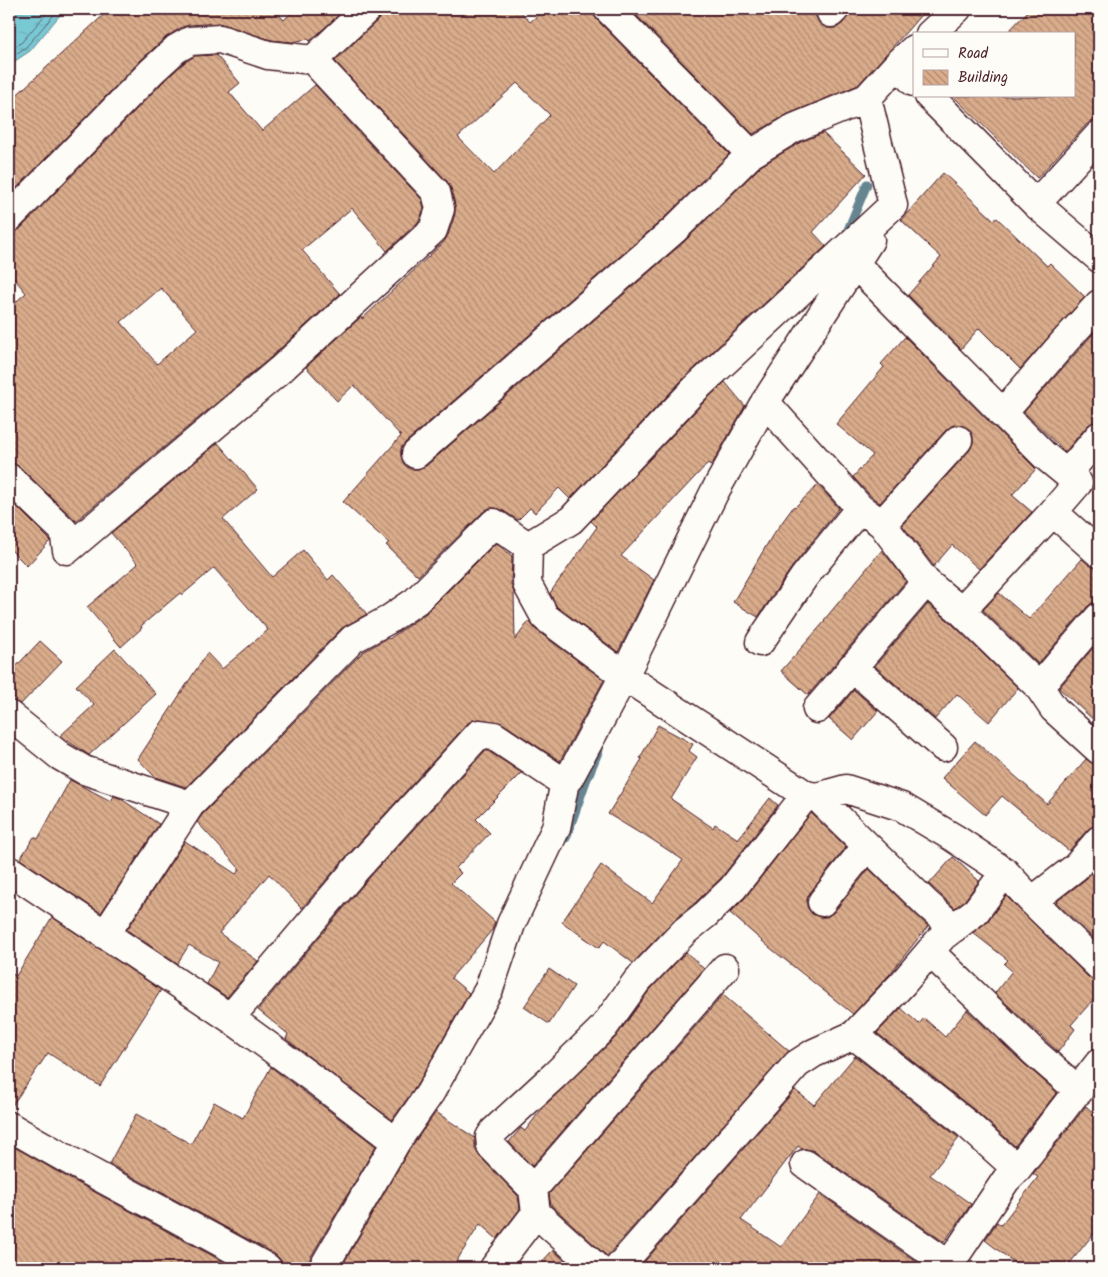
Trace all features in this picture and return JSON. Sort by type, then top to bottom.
[{"type":"street","points":[[313,60],[367,9]]},
{"type":"street","points":[[608,9],[750,154]]},
{"type":"street","points":[[932,32],[957,9]]},
{"type":"street","points":[[9,218],[152,71],[176,49],[190,42],[220,39],[268,55],[313,60],[436,192],[440,210],[433,230],[280,370],[67,550],[64,531],[9,478]]},
{"type":"street","points":[[416,454],[674,230],[750,154],[794,128],[867,98],[909,65]]},
{"type":"street","points":[[323,1268],[396,1142],[430,1092],[489,990],[511,924],[556,828],[565,781],[569,778],[624,676],[714,493],[765,402],[893,205],[867,98]]},
{"type":"street","points":[[930,98],[1036,204],[1099,258]]},
{"type":"street","points":[[1036,204],[1099,135]]},
{"type":"street","points":[[528,546],[571,520],[694,390],[893,205]]},
{"type":"street","points":[[863,272],[1002,414],[1045,456],[1078,483],[961,611]]},
{"type":"street","points":[[1002,414],[1099,304]]},
{"type":"street","points":[[765,402],[860,508],[882,524],[926,582],[961,611],[1038,687],[1054,709],[1099,750]]},
{"type":"street","points":[[1067,474],[1099,436]]},
{"type":"street","points":[[882,524],[958,440]]},
{"type":"street","points":[[760,642],[804,578],[860,508]]},
{"type":"street","points":[[1053,512],[1099,553]]},
{"type":"street","points":[[104,935],[190,805],[353,639],[388,620],[416,601],[494,522],[528,546]]},
{"type":"street","points":[[528,546],[527,584],[545,617],[624,676],[812,796],[954,928]]},
{"type":"street","points":[[817,709],[926,582]]},
{"type":"street","points":[[1038,687],[1099,617]]},
{"type":"street","points":[[852,667],[943,748]]},
{"type":"street","points":[[9,715],[60,756],[84,770],[190,805]]},
{"type":"street","points":[[230,1018],[357,868],[479,734],[494,736],[537,766],[565,781]]},
{"type":"street","points":[[597,1268],[535,1201],[491,1146],[490,1137],[494,1131],[604,1027],[637,980],[685,931],[733,888],[812,796],[846,789],[902,807],[954,838],[1005,872],[1099,966]]},
{"type":"street","points":[[1032,901],[1076,867],[1099,840]]},
{"type":"street","points":[[822,902],[867,846]]},
{"type":"street","points":[[9,872],[12,872],[230,1018],[396,1142]]},
{"type":"street","points":[[618,1268],[797,1064],[814,1053],[854,1035],[903,983],[943,936],[976,911],[1005,872]]},
{"type":"street","points":[[930,952],[1034,1052],[1079,1091]]},
{"type":"street","points":[[494,1268],[535,1201],[725,968]]},
{"type":"street","points":[[854,1035],[967,1124],[1017,1169]]},
{"type":"street","points":[[805,1164],[948,1267],[1006,1180],[1017,1169],[1079,1091],[1099,1063]]},
{"type":"street","points":[[9,1126],[74,1164],[192,1225],[267,1268]]},
{"type":"water","points":[[9,9],[65,9],[30,51],[9,65]]},
{"type":"building","points":[[110,9],[274,9],[284,20],[295,9],[345,9],[310,41],[308,39],[292,42],[271,40],[219,23],[182,27],[166,37],[141,60],[9,196],[9,102]]},
{"type":"building","points":[[382,9],[518,9],[530,22],[545,9],[593,9],[597,20],[729,154],[663,219],[406,442],[401,448],[401,456],[404,464],[410,469],[426,466],[684,242],[761,166],[801,142],[823,133],[866,174],[813,232],[826,246],[683,379],[570,499],[559,488],[535,513],[530,508],[518,520],[502,510],[489,508],[418,576],[386,545],[389,543],[343,502],[401,436],[354,385],[337,401],[306,367],[361,317],[362,319],[444,242],[455,214],[451,188],[447,181],[335,61],[382,14]],"holes":[[[517,83],[550,115],[494,174],[458,137]]]},
{"type":"building","points":[[630,9],[816,9],[816,17],[820,24],[827,28],[836,28],[850,14],[850,9],[926,9],[858,85],[788,114],[753,134]]},
{"type":"building","points":[[1030,9],[1099,9],[1099,119],[1087,124],[1037,178],[955,98],[1076,98],[1076,32],[1008,32]]},
{"type":"building","points":[[216,55],[240,83],[229,92],[262,131],[315,85],[422,200],[424,208],[419,221],[387,251],[352,208],[302,250],[340,294],[270,358],[76,521],[20,467],[9,463],[9,308],[26,293],[9,272],[9,233],[14,233],[20,229],[163,82],[185,62],[195,56]],"holes":[[[161,288],[197,329],[157,364],[121,322]]]},
{"type":"building","points":[[943,173],[994,220],[997,218],[1047,266],[1050,263],[1085,297],[1020,369],[979,328],[961,349],[908,295],[941,257],[901,220]]},
{"type":"building","points":[[1099,327],[1099,421],[1087,426],[1065,452],[1024,412]]},
{"type":"building","points":[[905,337],[1036,469],[1012,495],[1032,512],[979,569],[952,545],[934,566],[902,525],[970,450],[973,436],[969,429],[961,425],[953,425],[946,430],[880,503],[853,477],[873,455],[836,424],[884,367],[881,364]]},
{"type":"building","points":[[725,382],[745,406],[711,466],[708,463],[621,556],[654,580],[618,652],[557,607],[550,593],[597,527],[591,521]]},
{"type":"building","points":[[218,443],[258,489],[223,519],[272,577],[303,550],[328,580],[333,575],[367,614],[342,628],[186,787],[155,777],[138,759],[207,653],[222,669],[268,630],[214,568],[182,595],[180,593],[141,626],[142,628],[121,647],[87,607],[138,564],[111,533]]},
{"type":"building","points":[[818,485],[839,508],[792,567],[758,617],[733,602],[772,536],[794,506]]},
{"type":"building","points":[[9,499],[50,541],[27,566],[9,548]]},
{"type":"building","points":[[496,543],[512,556],[511,584],[514,593],[515,640],[529,621],[536,630],[604,680],[560,761],[502,723],[481,719],[468,723],[302,908],[269,874],[219,933],[258,961],[227,997],[207,984],[218,962],[189,945],[177,964],[127,930],[185,841],[236,874],[240,869],[197,822],[202,815],[363,652],[389,639],[425,614]]},
{"type":"building","points":[[882,550],[906,581],[808,695],[781,671],[825,621]]},
{"type":"building","points":[[1082,559],[1089,565],[1099,569],[1099,602],[1093,602],[1087,607],[1038,664],[983,610],[999,593],[1029,619]]},
{"type":"building","points":[[928,604],[951,623],[1018,688],[989,722],[957,694],[935,719],[875,666]]},
{"type":"building","points":[[40,641],[62,661],[21,704],[9,700],[9,674]]},
{"type":"building","points":[[1099,641],[1099,725],[1059,688]]},
{"type":"building","points":[[115,649],[156,694],[89,755],[60,736],[94,705],[76,686]]},
{"type":"building","points":[[854,690],[878,711],[853,740],[829,719]]},
{"type":"building","points":[[658,725],[693,744],[689,751],[697,757],[671,799],[713,828],[715,824],[738,839],[770,798],[778,805],[721,878],[674,920],[633,963],[604,941],[599,948],[562,922],[601,865],[652,903],[683,860],[642,833],[608,814],[642,759],[640,758]]},
{"type":"building","points":[[975,741],[1047,804],[1086,759],[1095,765],[1099,765],[1099,825],[1087,830],[1069,851],[1002,796],[985,815],[942,778]]},
{"type":"building","points":[[485,751],[488,751],[522,773],[476,819],[490,833],[456,868],[461,873],[451,883],[495,922],[492,930],[451,978],[469,993],[417,1085],[392,1120],[286,1039],[288,1034],[258,1010],[369,878]]},
{"type":"building","points":[[70,780],[111,801],[114,796],[121,799],[159,824],[101,913],[20,859],[34,837],[38,839]]},
{"type":"building","points":[[811,813],[846,847],[810,893],[807,907],[812,914],[827,917],[834,912],[869,869],[928,926],[889,975],[853,1014],[769,947],[730,913],[745,898]]},
{"type":"building","points":[[953,857],[979,881],[965,900],[955,908],[929,884]]},
{"type":"building","points":[[1099,864],[1099,944],[1056,902],[1086,879]]},
{"type":"building","points":[[1006,896],[1088,977],[1099,981],[1099,993],[1071,1025],[1075,1029],[1058,1052],[995,993],[1012,971],[1004,964],[1008,960],[973,933],[988,921]]},
{"type":"building","points":[[52,917],[161,990],[100,1086],[48,1053],[9,1110],[9,971],[16,976]]},
{"type":"building","points":[[686,952],[704,969],[532,1166],[509,1142],[521,1128],[525,1131],[543,1107],[615,1038],[649,991]]},
{"type":"building","points":[[549,969],[574,986],[549,1024],[524,1007]]},
{"type":"building","points":[[723,995],[789,1051],[607,1256],[551,1205],[549,1194]]},
{"type":"building","points":[[901,1008],[919,1024],[924,1018],[945,1037],[967,1010],[1057,1092],[1015,1146],[977,1112],[877,1033]]},
{"type":"building","points":[[855,1056],[959,1138],[930,1175],[971,1204],[960,1220],[944,1242],[814,1151],[802,1149],[798,1146],[741,1220],[781,1247],[820,1194],[925,1268],[639,1268],[795,1090],[814,1105]]},
{"type":"building","points":[[271,1067],[376,1146],[309,1260],[307,1268],[283,1268],[281,1260],[275,1254],[109,1164],[136,1114],[191,1144],[214,1102],[243,1118]]},
{"type":"building","points":[[1086,1106],[1099,1118],[1099,1227],[1066,1268],[1021,1268],[985,1240],[997,1222],[1001,1225],[1038,1177],[1033,1174]]},
{"type":"building","points":[[436,1112],[475,1138],[475,1148],[479,1156],[518,1196],[520,1209],[497,1239],[480,1224],[452,1268],[341,1268],[409,1150]]},
{"type":"building","points":[[9,1144],[65,1176],[235,1268],[9,1268]]},
{"type":"building","points":[[553,1250],[574,1268],[536,1268]]},
{"type":"waterway","points":[[845,237],[867,184]]},
{"type":"waterway","points":[[566,838],[599,750]]}]
